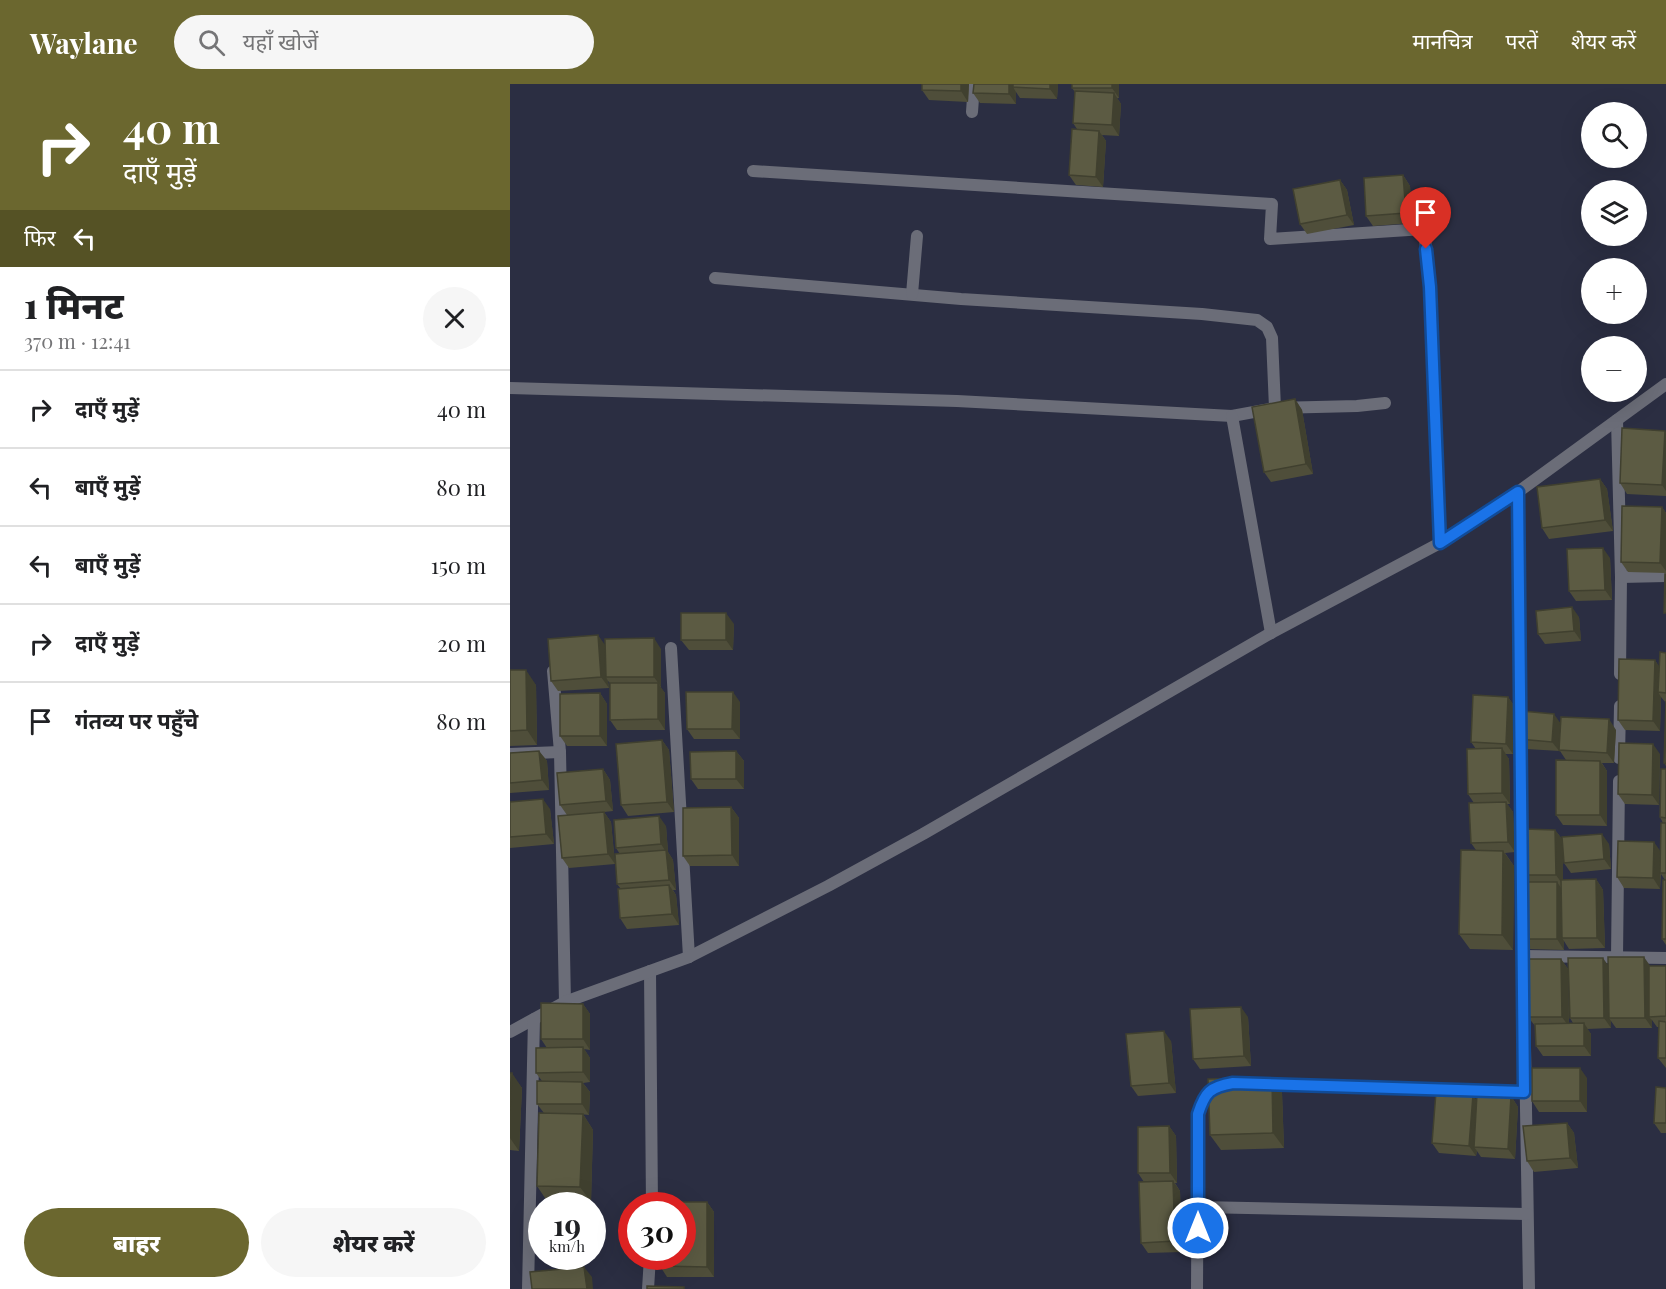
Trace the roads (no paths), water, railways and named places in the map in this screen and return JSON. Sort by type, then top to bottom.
[{"type":"street","points":[[972,112],[974,84]]},
{"type":"street","points":[[753,171],[1272,204],[1270,239],[1424,230],[1430,287],[1440,543]]},
{"type":"street","points":[[912,294],[917,236]]},
{"type":"street","points":[[715,278],[961,299],[1202,314],[1257,320],[1267,327],[1272,338],[1275,408]]},
{"type":"street","points":[[510,1032],[565,1002],[689,957],[828,886],[923,834],[1271,633],[1440,543],[1518,492],[1666,384]]},
{"type":"street","points":[[510,388],[957,401],[1232,416],[1275,408],[1385,403]]},
{"type":"street","points":[[1232,416],[1271,633]]},
{"type":"street","points":[[1617,420],[1621,577],[1617,957]]},
{"type":"street","points":[[1518,492],[1522,860]]},
{"type":"street","points":[[1621,577],[1666,576]]},
{"type":"street","points":[[671,648],[689,957]]},
{"type":"street","points":[[552,658],[560,752],[565,1002]]},
{"type":"street","points":[[510,754],[560,752]]},
{"type":"street","points":[[1523,920],[1529,1289]]},
{"type":"street","points":[[1524,956],[1666,958]]},
{"type":"street","points":[[650,971],[652,1192]]},
{"type":"street","points":[[528,1289],[534,1019]]},
{"type":"street","points":[[1197,1289],[1198,1114],[1202,1100],[1214,1086],[1239,1083],[1524,1092]]},
{"type":"street","points":[[1199,1207],[1527,1214]]},
{"type":"street","points":[[648,1289],[649,1270]]}]
